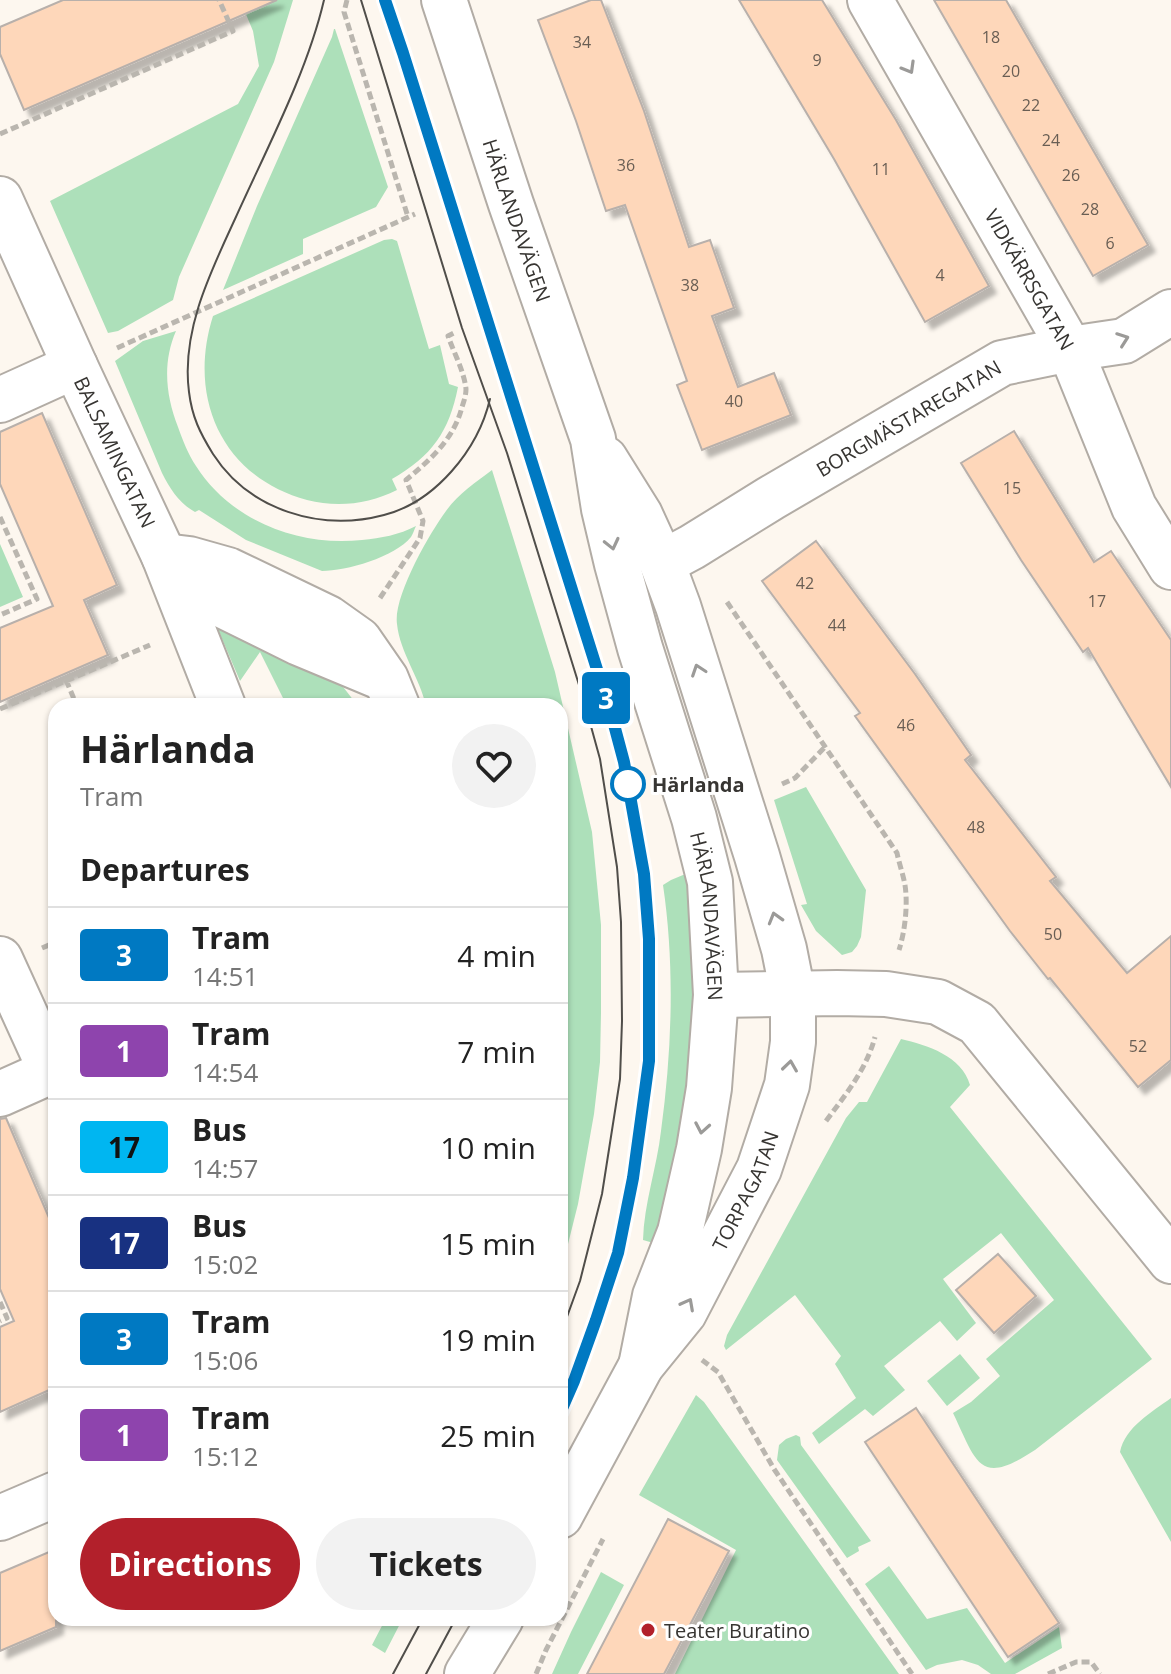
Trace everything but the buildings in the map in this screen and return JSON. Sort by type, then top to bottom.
[{"type":"street","name":"HÄRLANDAVÄGEN","points":[[444,0],[593,439],[604,509],[621,577],[640,648],[690,803],[710,882],[716,995],[886,994],[938,1002],[977,1023],[1171,1261]]},
{"type":"street","name":"VIDKÄRRSGATAN","points":[[870,0],[1070,349],[1134,507],[1171,567]]},
{"type":"street","name":"BALSAMINGATAN","points":[[0,199],[164,556],[220,698]]},
{"type":"street","name":"BORGMÄSTAREGATAN","points":[[662,563],[1002,363],[1124,341],[1171,312]]},
{"type":"street","points":[[0,400],[75,366]]},
{"type":"street","name":"HÄRLANDAVÄGEN","points":[[593,439],[640,515],[678,606],[757,856],[784,949],[793,994]]},
{"type":"street","points":[[164,556],[189,559],[228,570],[328,618],[359,640],[392,693]]},
{"type":"street","points":[[164,556],[186,579],[222,605],[392,693]]},
{"type":"street","points":[[0,959],[48,1060]]},
{"type":"street","name":"TORPAGATAN","points":[[568,1501],[641,1366],[684,1313],[759,1169],[787,1085],[793,1042],[793,994]]},
{"type":"street","name":"TORPAGATAN","points":[[641,1366],[655,1296],[680,1232],[699,1149],[709,1088],[716,995]]},
{"type":"street","points":[[0,1094],[48,1072]]},
{"type":"street","points":[[0,1518],[48,1497]]},
{"type":"street","points":[[467,1674],[496,1626]]},
{"type":"street","points":[[492,1674],[508,1626]]},
{"type":"path","points":[[0,134],[233,31],[219,0]]},
{"type":"path","points":[[347,0],[344,12],[408,217]]},
{"type":"path","points":[[75,366],[415,214]]},
{"type":"path","points":[[359,640],[378,601],[420,538],[423,521],[406,480],[449,439],[460,416],[466,392],[448,336],[454,333]]},
{"type":"path","points":[[0,517],[37,599],[0,615]]},
{"type":"path","points":[[721,593],[897,853],[905,887],[902,940],[898,953]]},
{"type":"path","points":[[0,709],[192,628]]},
{"type":"path","points":[[66,680],[74,698]]},
{"type":"path","points":[[773,788],[795,778],[826,746]]},
{"type":"path","points":[[0,1302],[7,1318],[0,1321]]},
{"type":"path","points":[[698,1357],[718,1372],[774,1469],[912,1674]]},
{"type":"path","points":[[1048,1674],[1076,1662],[1091,1662],[1100,1674]]},
{"type":"green space","points":[[240,0],[293,0],[274,62],[179,277],[173,300],[118,331],[108,333],[50,201],[238,104],[259,66],[253,31]]},
{"type":"green space","points":[[334,29],[388,187],[376,207],[303,239],[303,254],[223,290],[257,206]]},
{"type":"green space","points":[[392,239],[397,241],[429,349],[440,345],[449,384],[458,387],[450,417],[428,452],[392,479],[397,490],[386,495],[353,503],[330,504],[307,500],[277,489],[253,473],[233,453],[218,430],[209,404],[205,376],[206,347],[213,316]]},
{"type":"green space","points":[[176,331],[167,367],[168,391],[174,415],[193,461],[228,502],[268,526],[314,539],[369,539],[416,526],[411,537],[394,551],[370,562],[322,571],[246,540],[184,504],[162,473],[115,361],[143,341]]},
{"type":"green space","points":[[492,470],[561,698],[423,698],[402,645],[397,612],[406,582],[431,535],[446,511]]},
{"type":"green space","points":[[0,544],[23,597],[0,607]]},
{"type":"green space","points":[[217,627],[340,683],[352,698],[283,698],[260,652],[240,681]]},
{"type":"green space","points":[[568,728],[592,832],[601,925],[600,1062],[578,1204],[568,1244]]},
{"type":"green space","points":[[806,787],[866,890],[861,937],[852,952],[842,955],[816,931],[801,905],[807,904],[774,800]]},
{"type":"green space","points":[[683,875],[695,875],[695,1074],[657,1244],[643,1240],[661,1131],[670,1039],[671,977],[663,885]]},
{"type":"green space","points":[[901,1039],[942,1053],[960,1066],[970,1085],[950,1107],[1152,1359],[1035,1450],[1002,1467],[991,1468],[982,1464],[968,1445],[953,1413],[971,1402],[1000,1376],[986,1359],[1054,1300],[1001,1233],[943,1279],[976,1323],[957,1341],[940,1321],[884,1366],[905,1390],[873,1416],[865,1409],[819,1444],[812,1433],[856,1398],[835,1364],[841,1356],[795,1295],[726,1350],[724,1346],[727,1335],[846,1118],[859,1102],[867,1102]]},
{"type":"green space","points":[[960,1354],[980,1378],[947,1406],[927,1381]]},
{"type":"green space","points":[[696,1395],[899,1674],[675,1674],[736,1550],[639,1495]]},
{"type":"green space","points":[[1171,1398],[1171,1542],[1120,1452],[1133,1428]]},
{"type":"green space","points":[[796,1435],[871,1541],[858,1547],[859,1551],[847,1558],[777,1460],[779,1445]]},
{"type":"green space","points":[[889,1566],[927,1619],[967,1608],[1005,1663],[1059,1627],[1062,1648],[1015,1674],[991,1674],[978,1665],[962,1660],[926,1670],[865,1584]]},
{"type":"green space","points":[[601,1572],[624,1585],[578,1674],[552,1674],[571,1632]]},
{"type":"green space","points":[[382,1626],[399,1626],[385,1653],[372,1645]]},
{"type":"tram line","points":[[324,0],[297,83],[216,260],[193,325],[188,370],[190,401],[197,424],[213,454],[228,473],[246,490],[266,502],[311,518],[360,520],[403,508],[437,486],[465,455],[476,437],[490,399]]},
{"type":"tram line","points":[[361,0],[462,328],[507,453],[600,759],[617,867],[621,922],[620,1079],[602,1194],[580,1281],[568,1314]]},
{"type":"tram line","points":[[385,0],[612,717],[628,783],[639,849],[647,917],[650,984],[649,1052],[643,1119],[633,1186],[618,1252],[592,1334],[568,1395]]},
{"type":"tram line","name":"3","points":[[385,0],[612,717],[624,762],[644,874],[650,1013],[644,1104],[618,1253],[568,1395]]},
{"type":"tram line","points":[[393,1674],[419,1626]]},
{"type":"tram line","points":[[426,1674],[452,1626]]},
{"type":"place","name":"Härlanda","points":[[628,784]]},
{"type":"place","name":"Teater Buratino","points":[[648,1630]]}]
